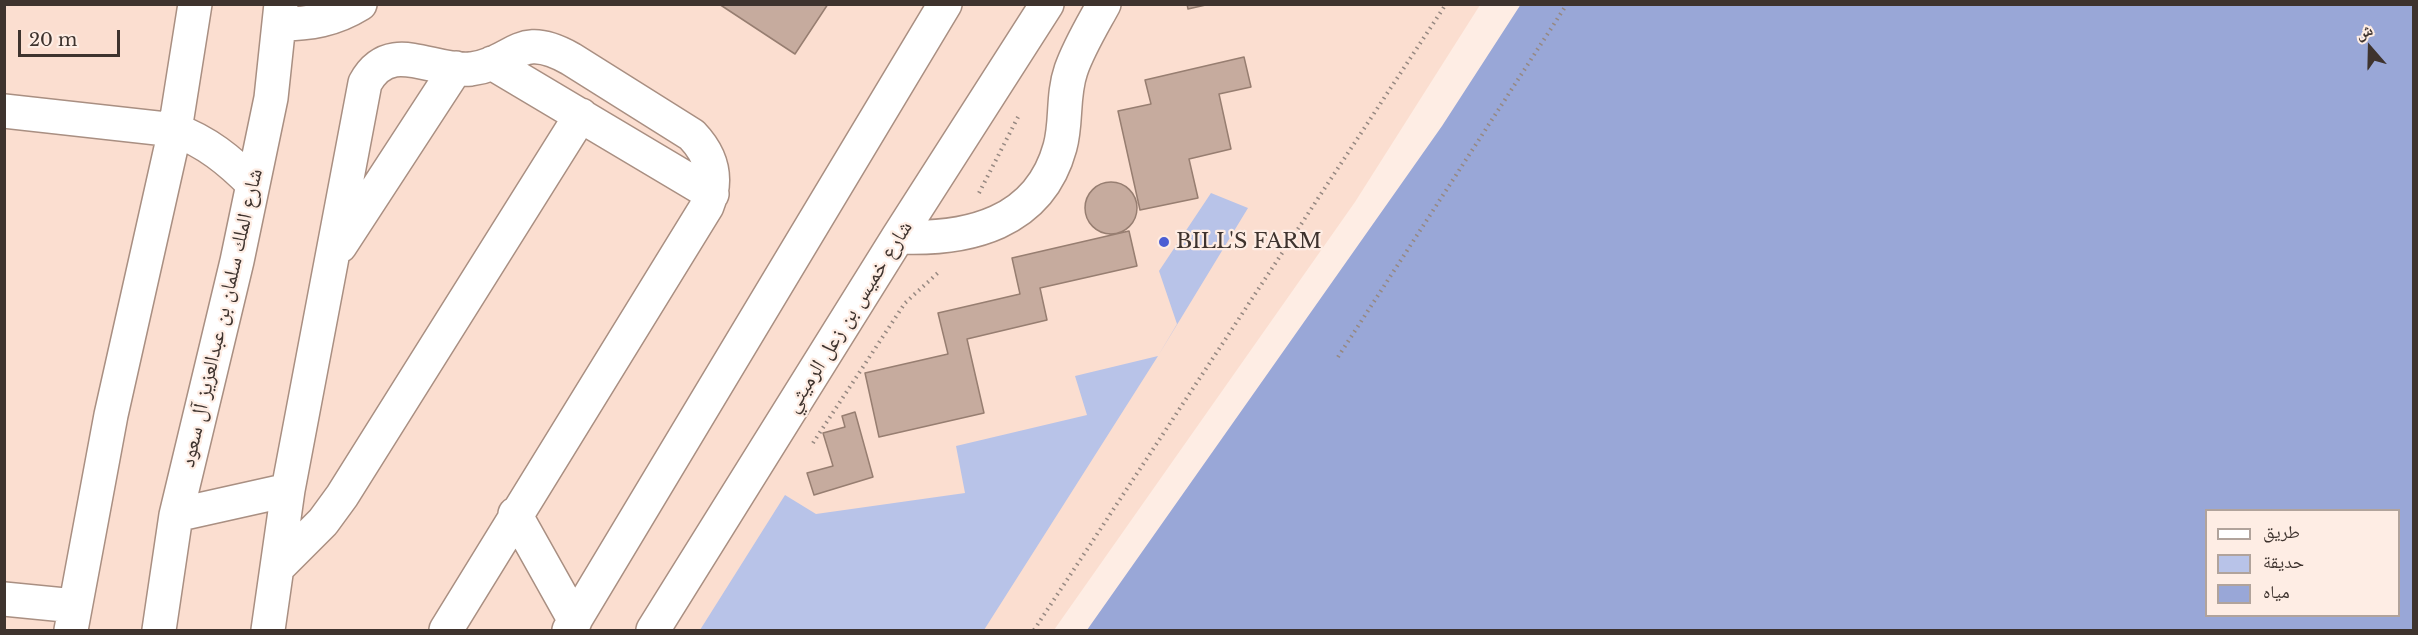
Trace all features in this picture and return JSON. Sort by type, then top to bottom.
[{"type":"street","points":[[4,599],[73,618],[111,415],[175,130],[195,4]]},
{"type":"street","points":[[280,14],[303,24],[326,20],[360,4]]},
{"type":"street","points":[[572,626],[945,4]]},
{"type":"street","name":"شارع خميس بن زعل الرميثي","points":[[653,630],[898,237],[1047,4]]},
{"type":"street","points":[[898,237],[957,236],[1010,217],[1028,202],[1043,184],[1059,150],[1064,131],[1066,91],[1071,71],[1081,44],[1104,4]]},
{"type":"street","name":"شارع الملك سلمان بن عبدالعزيز آل سعود","points":[[159,630],[176,516],[237,261],[271,98],[280,14]]},
{"type":"street","points":[[268,630],[288,490],[362,94],[370,74],[388,61],[399,59],[468,69],[492,63],[519,49],[537,46],[555,50],[571,58],[692,135],[704,150],[712,168],[712,194],[707,206],[515,514],[446,630]]},
{"type":"street","points":[[492,63],[712,194]]},
{"type":"street","points":[[332,257],[456,68]]},
{"type":"street","points":[[4,111],[175,130],[197,138],[216,150],[253,184]]},
{"type":"street","points":[[278,567],[323,522],[342,496],[581,115]]},
{"type":"street","points":[[176,516],[288,490]]},
{"type":"street","points":[[515,514],[572,626]]},
{"type":"path","points":[[1035,630],[1446,4]]},
{"type":"path","points":[[1338,357],[1567,4]]},
{"type":"path","points":[[807,452],[905,303],[948,263],[957,236],[1021,111]]},
{"type":"shaded area","points":[[4,5],[1480,5],[1355,202],[1054,630],[5,630]]},
{"type":"green space","points":[[1211,193],[1248,208],[1158,356],[1177,324],[1159,271]]},
{"type":"green space","points":[[1158,356],[984,630],[700,630],[785,495],[816,514],[965,493],[956,446],[1087,415],[1075,376]]},
{"type":"water","points":[[1521,4],[2413,5],[2413,630],[1087,630],[1442,126]]},
{"type":"building","points":[[719,4],[828,4],[795,54]]},
{"type":"building","points":[[1187,4],[1210,4],[1188,9]]},
{"type":"building","points":[[1244,57],[1251,87],[1219,94],[1231,149],[1189,159],[1198,198],[1140,210],[1118,111],[1151,104],[1145,80]]},
{"type":"building","points":[[1111,182],[1121,184],[1129,190],[1135,198],[1137,208],[1135,218],[1129,226],[1121,232],[1111,234],[1101,232],[1093,226],[1087,218],[1085,208],[1087,198],[1093,190],[1101,184]]},
{"type":"building","points":[[1129,231],[1137,266],[1040,288],[1047,320],[967,339],[984,413],[879,437],[865,373],[948,354],[938,313],[1020,294],[1012,258]]},
{"type":"building","points":[[855,412],[873,477],[814,495],[807,473],[833,466],[823,433],[845,427],[842,416]]},
{"type":"place","name":"BILL'S FARM","points":[[1164,242]]}]
